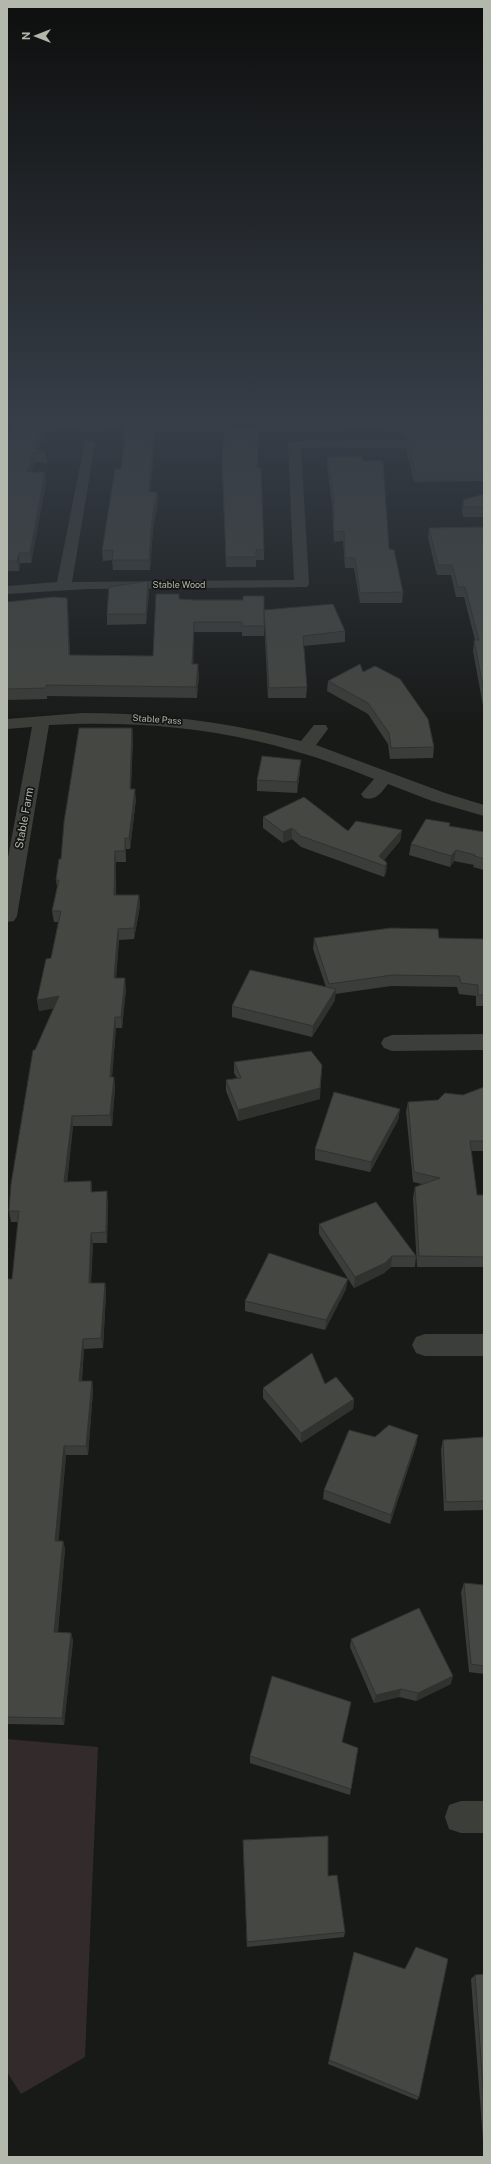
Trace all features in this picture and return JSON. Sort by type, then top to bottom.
[{"type":"street","points":[[64,586],[75,525]]},
{"type":"street","name":"Stable Wood","points":[[7,590],[64,586],[302,584],[299,525]]},
{"type":"street","name":"Stable Pass","points":[[7,724],[42,720],[129,717],[213,725],[304,747],[386,776],[437,798],[484,811]]},
{"type":"street","name":"Stable Farm","points":[[7,916],[42,720]]},
{"type":"street","points":[[304,747],[320,729]]},
{"type":"street","points":[[370,794],[386,776]]},
{"type":"street","points":[[392,1043],[484,1042]]},
{"type":"street","points":[[426,1345],[484,1345]]},
{"type":"shaded area","points":[[7,1739],[98,1747],[85,2057],[21,2094],[7,2072]]},
{"type":"building","points":[[7,525],[35,525],[30,553],[19,553],[17,561],[7,561]]},
{"type":"building","points":[[106,525],[152,525],[149,560],[112,560],[113,550],[102,551]]},
{"type":"building","points":[[225,525],[263,525],[264,550],[256,550],[256,557],[226,557]]},
{"type":"building","points":[[334,525],[387,525],[389,549],[394,550],[403,592],[360,593],[355,558],[345,558],[344,531],[334,532]]},
{"type":"building","points":[[483,527],[484,692],[474,640],[479,640],[465,587],[458,587],[452,565],[438,565],[429,528]]},
{"type":"building","points":[[148,581],[146,614],[107,614],[109,587]]},
{"type":"building","points":[[156,594],[179,594],[179,599],[194,600],[243,600],[243,596],[264,596],[264,626],[242,626],[242,622],[194,622],[192,664],[198,664],[196,687],[46,685],[46,688],[7,689],[7,602],[54,597],[67,598],[69,655],[153,656]]},
{"type":"building","points":[[333,604],[345,631],[303,636],[307,687],[269,688],[264,610]]},
{"type":"building","points":[[360,664],[363,672],[375,666],[400,679],[428,719],[434,747],[391,748],[389,733],[368,703],[328,681]]},
{"type":"building","points":[[79,728],[132,728],[130,789],[135,789],[129,838],[125,838],[125,851],[115,851],[114,895],[139,895],[134,928],[118,929],[114,978],[125,978],[121,1017],[115,1017],[110,1077],[114,1077],[110,1115],[72,1116],[64,1182],[91,1181],[91,1192],[107,1191],[106,1232],[91,1233],[89,1283],[105,1283],[101,1338],[83,1339],[79,1381],[92,1381],[86,1446],[64,1446],[55,1541],[63,1541],[54,1632],[71,1633],[62,1718],[7,1717],[7,1279],[12,1279],[19,1211],[9,1211],[11,1184],[33,1050],[35,1050],[59,996],[37,1000],[46,959],[51,958],[61,911],[52,911],[59,880],[56,880],[59,859],[61,859],[64,822]]},
{"type":"building","points":[[262,756],[301,760],[297,782],[257,780]]},
{"type":"building","points":[[304,797],[348,831],[356,821],[402,830],[379,856],[387,863],[385,866],[301,836],[292,828],[283,832],[263,817]]},
{"type":"building","points":[[426,819],[450,823],[449,826],[484,832],[484,859],[456,850],[451,856],[411,844]]},
{"type":"building","points":[[391,928],[438,929],[439,938],[484,939],[484,995],[478,995],[478,985],[461,983],[459,976],[392,975],[329,984],[314,938]]},
{"type":"building","points":[[250,970],[336,989],[313,1026],[232,1006]]},
{"type":"building","points":[[311,1051],[322,1065],[320,1088],[238,1110],[226,1080],[241,1078],[234,1062]]},
{"type":"building","points":[[484,1087],[484,1141],[470,1141],[477,1195],[484,1195],[484,1257],[419,1256],[415,1187],[440,1178],[414,1172],[408,1102],[438,1100],[445,1093],[463,1095]]},
{"type":"building","points":[[334,1092],[400,1109],[371,1162],[315,1149]]},
{"type":"building","points":[[376,1202],[416,1256],[392,1256],[385,1263],[355,1277],[319,1224]]},
{"type":"building","points":[[269,1253],[348,1279],[326,1320],[245,1301]]},
{"type":"building","points":[[312,1353],[325,1384],[336,1377],[354,1399],[301,1433],[263,1388]]},
{"type":"building","points":[[389,1425],[418,1435],[391,1515],[324,1490],[349,1430],[375,1437]]},
{"type":"building","points":[[484,1437],[484,1501],[446,1502],[443,1440]]},
{"type":"building","points":[[464,1583],[484,1585],[484,1666],[471,1664]]},
{"type":"building","points":[[419,1608],[453,1676],[418,1693],[401,1689],[376,1695],[351,1639]]},
{"type":"building","points":[[272,1676],[351,1702],[342,1742],[358,1748],[351,1789],[250,1756]]},
{"type":"building","points":[[328,1836],[328,1876],[337,1875],[345,1932],[247,1942],[243,1840]]},
{"type":"building","points":[[416,1947],[448,1959],[419,2097],[329,2060],[354,1952],[405,1969]]},
{"type":"building","points":[[484,1974],[484,2102],[475,1975]]}]
